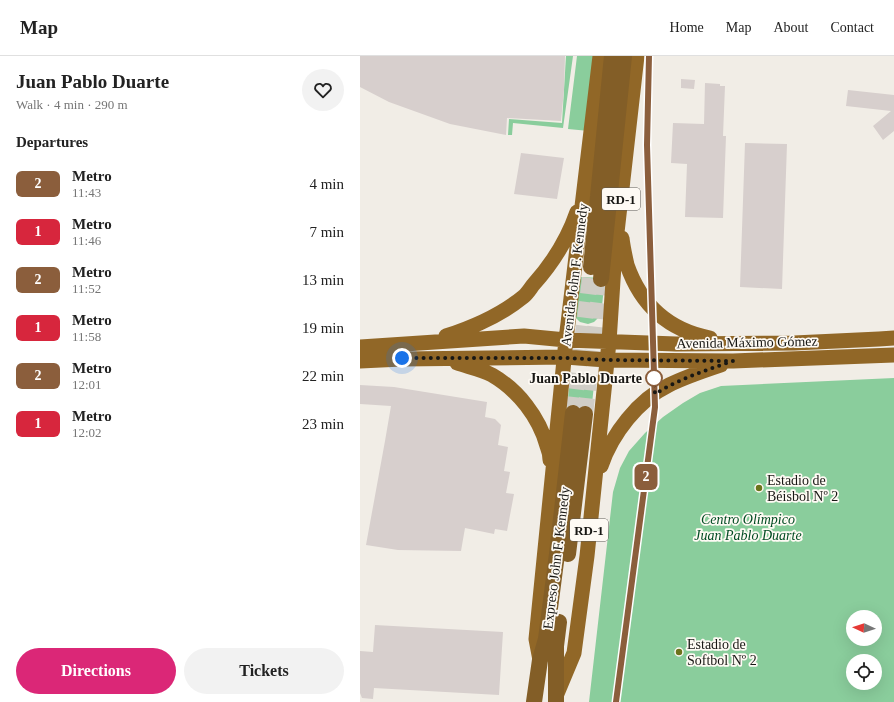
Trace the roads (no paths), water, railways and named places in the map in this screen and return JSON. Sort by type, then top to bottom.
[{"type":"highway","name":"RD-1","points":[[612,56],[596,278],[624,56]]},
{"type":"highway","name":"Expreso John F. Kennedy","points":[[534,702],[540,660],[546,639],[556,562],[579,414],[572,526],[556,646],[556,699]]},
{"type":"main road","name":"Avenida John F. Kennedy","points":[[540,660],[536,639],[566,340],[600,56]]},
{"type":"main road","name":"RD-1","points":[[556,699],[574,653],[594,486],[609,342],[616,250],[637,56]]},
{"type":"main road","points":[[426,342],[461,331],[488,319],[524,296],[538,280],[563,241],[575,218],[584,192]]},
{"type":"main road","points":[[622,195],[622,238],[627,264],[636,284],[651,307],[662,318],[674,326],[700,336],[732,343]]},
{"type":"main road","name":"Avenida Máximo Gómez","points":[[360,347],[524,336],[566,340],[676,344],[794,342],[894,338]]},
{"type":"main road","name":"Avenida Máximo Gómez","points":[[360,361],[402,358],[565,358],[607,360],[733,361],[894,355]]},
{"type":"main road","points":[[433,359],[477,369],[492,375],[514,390],[536,418],[544,434],[550,457],[552,491]]},
{"type":"main road","points":[[594,486],[605,452],[619,430],[639,407],[668,385],[733,361]]},
{"type":"tunnel","points":[[573,413],[590,278]]},
{"type":"tunnel","points":[[585,414],[601,279]]},
{"type":"metro line","name":"2","points":[[616,702],[655,407],[647,145],[649,56]]},
{"type":"place","name":"Juan Pablo Duarte","points":[[654,378]]},
{"type":"place","name":"Estadio de Béisbol Nº 2","points":[[759,488]]},
{"type":"place","name":"Estadio de Softbol Nº 2","points":[[679,652]]},
{"type":"park label","name":"Centro Olímpico Juan Pablo Duarte","points":[[748,528]]}]
